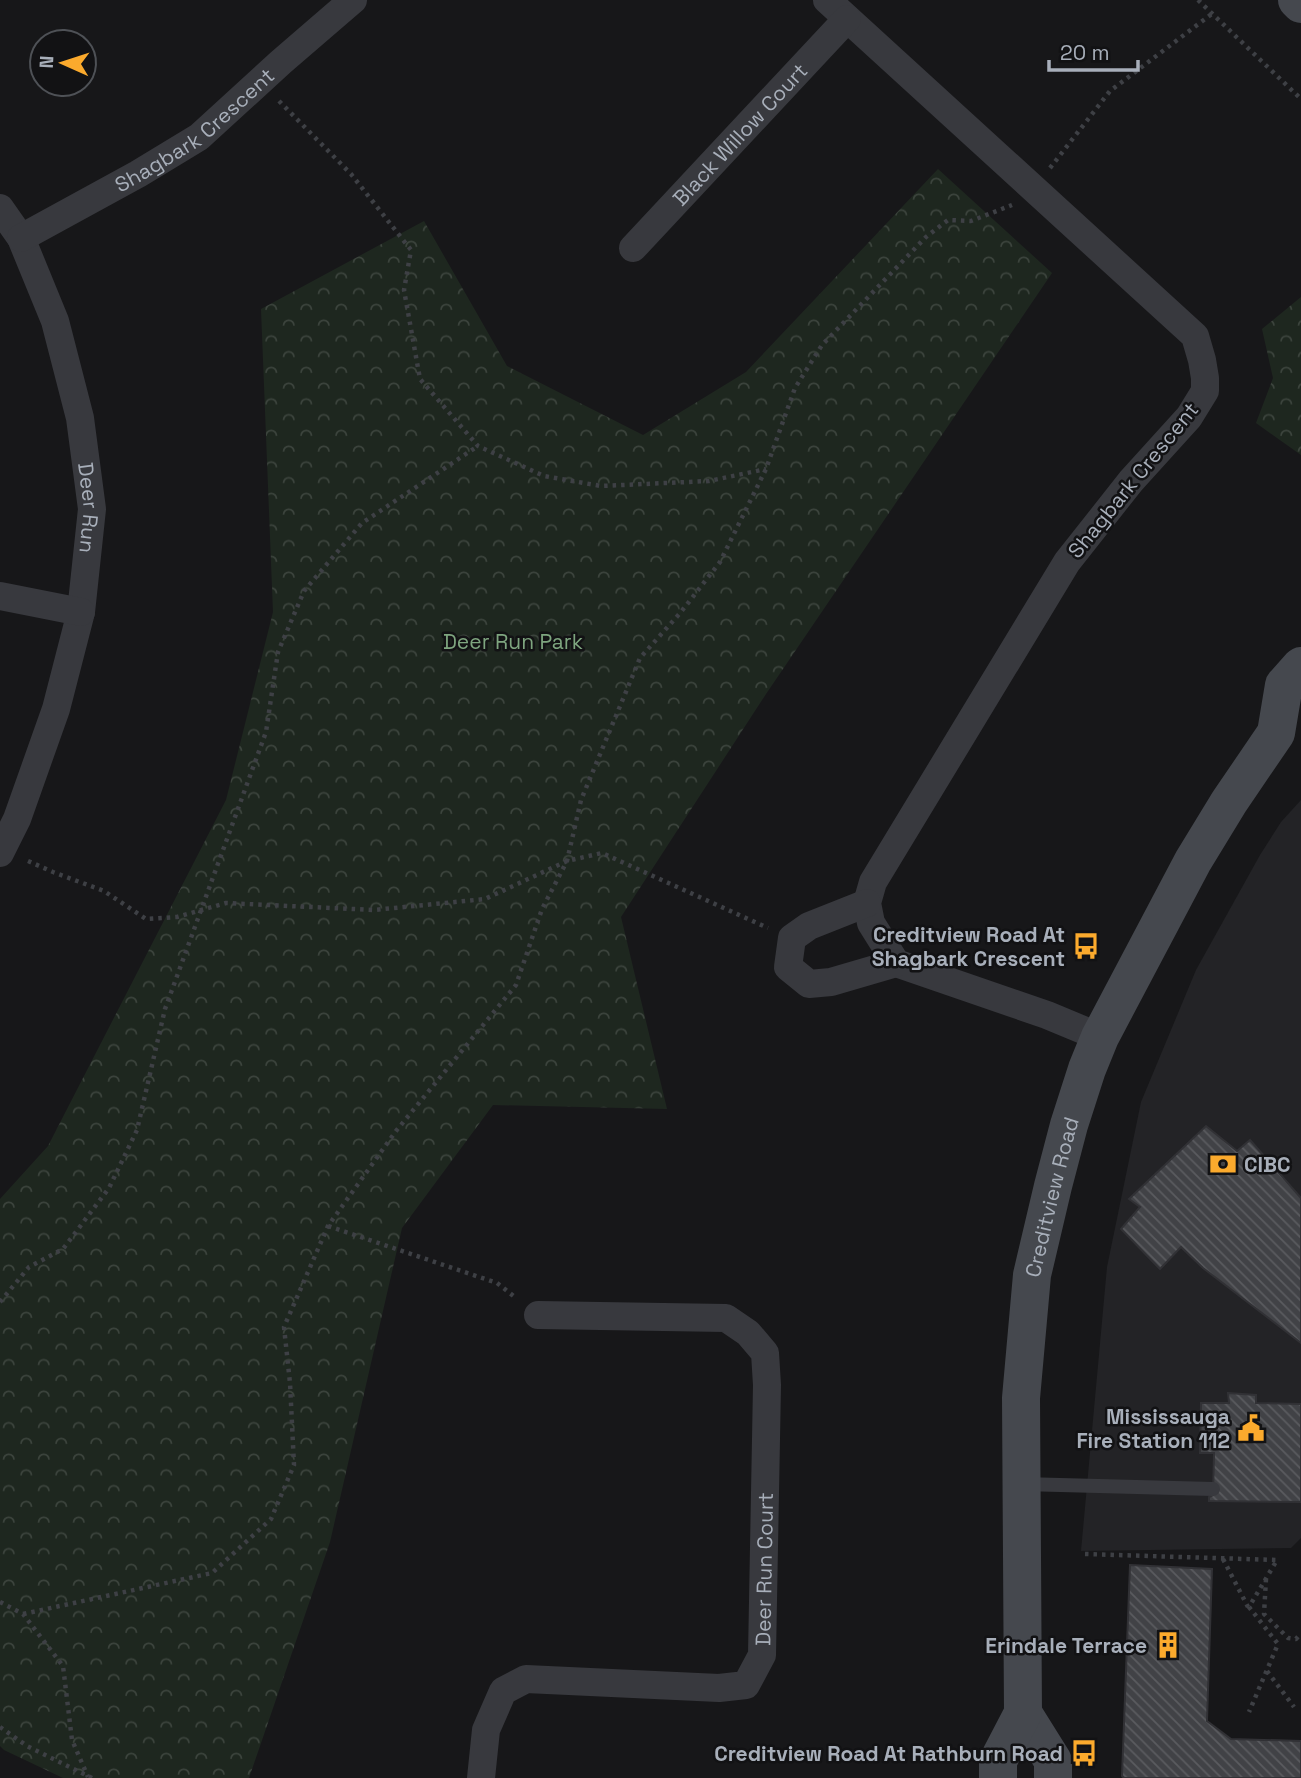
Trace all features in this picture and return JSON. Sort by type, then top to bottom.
[{"type":"main road","points":[[1297,0],[1301,4]]},
{"type":"main road","name":"Creditview Road","points":[[998,1778],[998,1761],[1023,1713],[1021,1398],[1032,1275],[1052,1186],[1087,1069],[1100,1037],[1193,861],[1229,802],[1288,730],[1284,685],[1301,666]]},
{"type":"main road","points":[[1023,1713],[1053,1762],[1053,1778]]},
{"type":"street","name":"Shagbark Crescent","points":[[21,238],[199,137],[353,0]]},
{"type":"street","name":"Shagbark Crescent","points":[[827,0],[1195,336],[1205,377],[1205,391],[1189,417],[1131,481],[1067,562],[873,882],[867,903]]},
{"type":"street","name":"Black Willow Court","points":[[633,248],[847,19]]},
{"type":"street","name":"Deer Run","points":[[0,208],[21,238],[55,321],[80,418],[92,509],[81,612],[56,709],[17,819],[1,851]]},
{"type":"street","points":[[0,596],[81,612]]},
{"type":"street","points":[[896,963],[831,982],[810,984],[788,967],[792,939],[808,926],[867,903],[871,923],[896,963],[1047,1015],[1100,1037]]},
{"type":"street","name":"Deer Run Court","points":[[481,1778],[486,1730],[503,1691],[526,1679],[719,1688],[746,1685],[762,1655],[767,1385],[765,1353],[748,1333],[726,1318],[538,1315]]},
{"type":"lane","points":[[1022,1484],[1213,1489]]},
{"type":"path","points":[[1198,0],[1301,99]]},
{"type":"path","points":[[23,1614],[212,1573],[271,1519],[294,1465],[284,1327],[328,1226],[396,1131],[516,985],[542,909],[567,861],[581,800],[640,659],[720,562],[766,469],[795,388],[822,345],[926,237],[948,220],[971,221],[1021,202],[1110,91],[1213,13]]},
{"type":"path","points":[[260,81],[351,174],[411,250],[404,290],[421,379],[478,446],[544,476],[601,486],[709,481],[766,469]]},
{"type":"path","points":[[0,1302],[29,1267],[63,1249],[109,1188],[138,1130],[165,1009],[266,732],[278,652],[304,591],[362,523],[478,446]]},
{"type":"path","points":[[1,851],[104,891],[146,919],[177,917],[226,903],[374,910],[485,899],[567,861],[602,853],[792,939]]},
{"type":"path","points":[[328,1226],[497,1283],[538,1315]]},
{"type":"path","points":[[1085,1554],[1276,1560],[1248,1607]]},
{"type":"path","points":[[1223,1558],[1248,1607],[1278,1644],[1249,1712]]},
{"type":"path","points":[[1266,1578],[1264,1614],[1289,1638],[1296,1639],[1301,1633]]},
{"type":"path","points":[[0,1602],[23,1614],[63,1666],[72,1740],[90,1777]]},
{"type":"path","points":[[1267,1670],[1294,1707]]},
{"type":"path","points":[[0,1727],[27,1746],[90,1777]]},
{"type":"shaded area","points":[[1301,800],[1301,1538],[1291,1548],[1081,1551],[1107,1267],[1141,1102],[1196,970],[1260,855],[1281,822]]},
{"type":"green space","name":"Deer Run Park","points":[[938,169],[1052,273],[766,694],[621,917],[667,1109],[493,1105],[402,1228],[330,1542],[249,1778],[63,1778],[4,1750],[0,1746],[0,1199],[48,1146],[226,800],[273,612],[261,309],[424,221],[507,366],[643,435],[746,372]]},
{"type":"green space","points":[[1301,297],[1301,455],[1256,423],[1273,378],[1262,329]]},
{"type":"building","points":[[1206,1126],[1237,1151],[1250,1140],[1301,1198],[1301,1343],[1203,1268],[1181,1247],[1160,1269],[1121,1229],[1140,1207],[1129,1199]]},
{"type":"building","name":"Mississauga Fire Station 112","points":[[1228,1393],[1256,1395],[1256,1403],[1301,1404],[1301,1502],[1209,1501],[1209,1497],[1213,1495],[1214,1453],[1200,1453],[1201,1403],[1229,1403]]},
{"type":"building","name":"Erindale Terrace","points":[[1130,1565],[1212,1569],[1207,1721],[1231,1739],[1301,1741],[1301,1778],[1122,1776]]},
{"type":"place","name":"Creditview Road At Shagbark Crescent","points":[[1086,946]]},
{"type":"place","name":"CIBC","points":[[1223,1164]]},
{"type":"place","name":"Mississauga Fire Station 112","points":[[1251,1428]]},
{"type":"place","name":"Erindale Terrace","points":[[1168,1645]]},
{"type":"place","name":"Creditview Road At Rathburn Road","points":[[1084,1753]]}]
